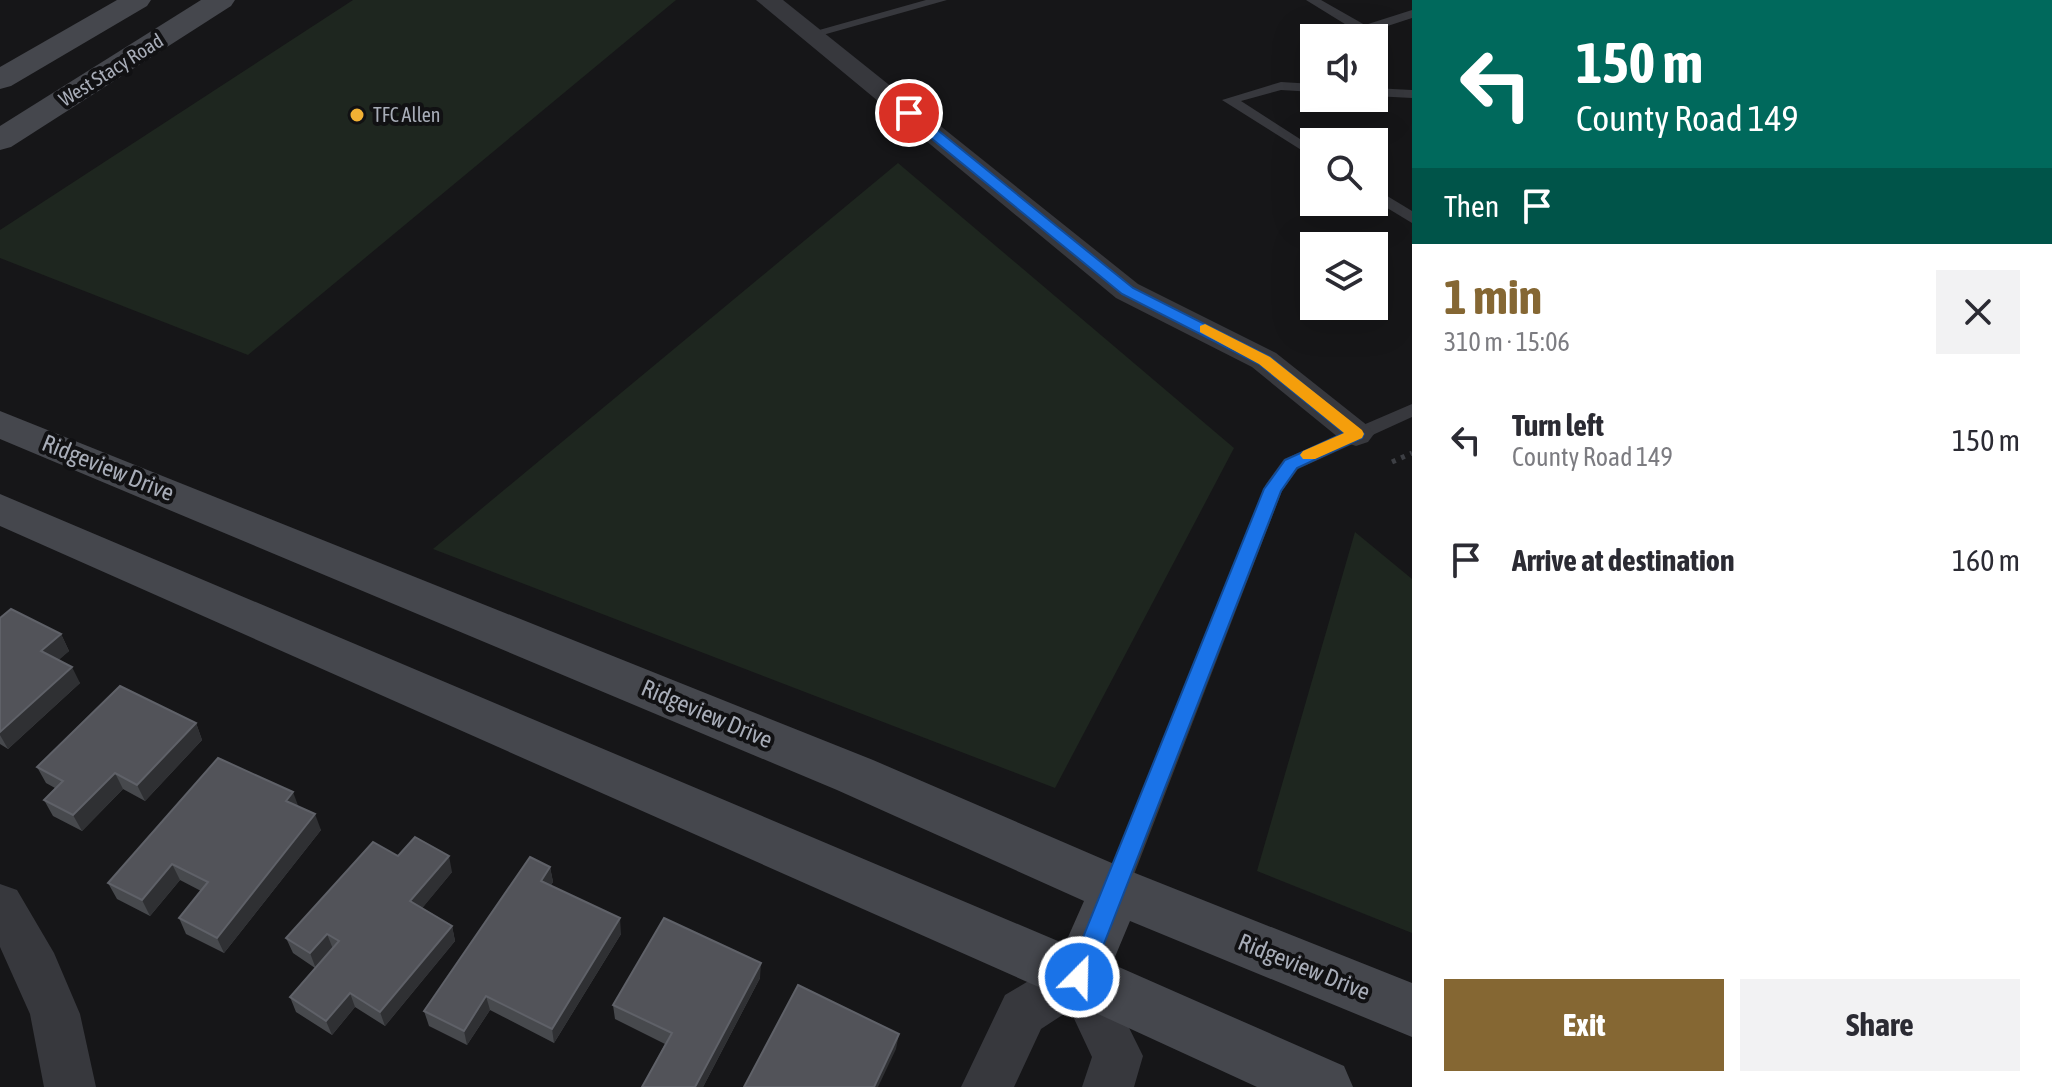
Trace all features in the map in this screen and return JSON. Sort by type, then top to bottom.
[{"type":"main road","name":"West Stacy Road","points":[[0,80],[137,0]]},
{"type":"main road","name":"West Stacy Road","points":[[0,140],[221,0]]},
{"type":"main road","name":"Ridgeview Drive","points":[[0,424],[855,775],[1116,890],[1412,1010]]},
{"type":"main road","points":[[0,509],[1079,977],[1323,1087]]},
{"type":"main road","points":[[1079,977],[1116,890]]},
{"type":"street","points":[[768,0],[1127,291],[1264,360],[1356,434]]},
{"type":"street","points":[[0,905],[32,953],[57,1015],[70,1087]]},
{"type":"street","points":[[987,1087],[1023,1012],[1079,977],[1118,1056],[1108,1087]]},
{"type":"lane","points":[[812,34],[941,0]]},
{"type":"lane","points":[[1312,0],[1354,24]]},
{"type":"lane","points":[[1383,24],[1412,14]]},
{"type":"lane","points":[[1300,87],[1281,86],[1229,100],[1300,145]]},
{"type":"lane","points":[[1388,93],[1412,94]]},
{"type":"lane","points":[[1388,202],[1412,218]]},
{"type":"lane","points":[[1116,890],[1273,489],[1291,464],[1412,410]]},
{"type":"path","points":[[1392,462],[1412,453]]},
{"type":"shaded area","name":"TFC Allen","points":[[353,0],[676,0],[248,355],[0,258],[0,230]]},
{"type":"shaded area","points":[[898,163],[1234,448],[1055,788],[433,549]]},
{"type":"shaded area","points":[[1355,532],[1412,579],[1412,933],[1257,871]]},
{"type":"building","points":[[11,609],[61,634],[41,651],[72,667],[0,732],[0,618]]},
{"type":"building","points":[[120,686],[196,723],[137,785],[115,773],[73,815],[44,800],[63,781],[37,767]]},
{"type":"building","points":[[218,758],[293,792],[286,801],[315,814],[217,938],[179,918],[208,882],[172,864],[142,900],[108,883]]},
{"type":"building","points":[[415,837],[449,856],[410,901],[452,926],[380,1012],[350,993],[326,1021],[290,997],[339,941],[327,934],[310,953],[286,938],[373,842],[398,856]]},
{"type":"building","points":[[530,857],[550,867],[541,881],[620,918],[552,1029],[486,996],[464,1031],[424,1011]]},
{"type":"building","points":[[664,918],[761,963],[695,1087],[642,1087],[672,1033],[613,1005]]},
{"type":"building","points":[[798,985],[899,1034],[874,1087],[744,1087]]},
{"type":"slow traffic","points":[[1205,329],[1264,360],[1356,434],[1309,455]]},
{"type":"place","name":"TFC Allen","points":[[357,115]]},
{"type":"route","points":[[909,113],[1127,291],[1264,360],[1356,434],[1291,464],[1273,489],[1079,977]]}]
